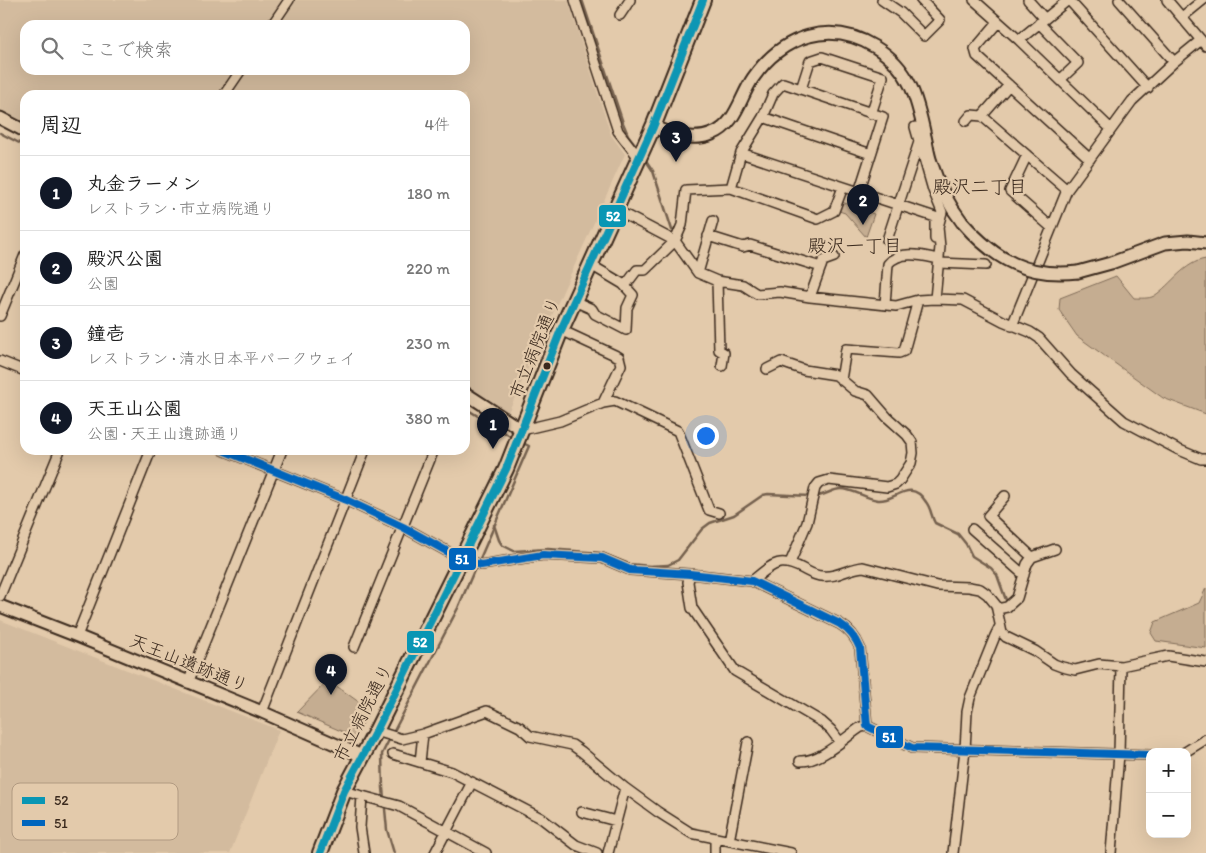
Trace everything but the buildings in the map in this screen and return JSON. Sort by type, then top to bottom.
[{"type":"main road","name":"市立病院通り","points":[[320,853],[344,791],[376,731],[506,469],[561,330],[653,127],[703,0]]},
{"type":"street","points":[[275,20],[289,0]]},
{"type":"street","points":[[575,0],[618,131],[639,158]]},
{"type":"street","points":[[620,15],[630,0]]},
{"type":"street","points":[[882,0],[901,13],[924,36],[940,20],[921,0]]},
{"type":"street","points":[[974,0],[1019,40],[1111,129]]},
{"type":"street","points":[[1028,0],[1042,21],[1078,63],[1060,80]]},
{"type":"street","points":[[1019,40],[1069,0],[1148,88]]},
{"type":"street","points":[[1119,0],[1174,62]]},
{"type":"street","points":[[1012,326],[1067,190],[1132,102],[1174,62],[1203,43],[1167,0]]},
{"type":"street","points":[[1182,17],[1203,0]]},
{"type":"street","points":[[998,22],[975,48],[977,56],[1090,159]]},
{"type":"street","points":[[653,127],[696,139],[712,134],[722,128],[732,117],[752,79],[761,68],[786,45],[804,37],[821,33],[836,33],[854,37],[884,52],[907,78],[916,99],[930,160],[947,201],[975,237],[1000,257],[1025,268],[1058,274],[1078,272],[1111,263],[1165,243],[1188,241],[1206,243]]},
{"type":"street","points":[[801,89],[810,61],[822,57],[883,77],[871,114]]},
{"type":"street","points":[[227,90],[238,75]]},
{"type":"street","points":[[731,188],[742,152],[773,94],[783,83],[883,118],[859,192]]},
{"type":"street","points":[[982,116],[1009,85]]},
{"type":"street","points":[[966,121],[971,116],[982,116],[1067,190]]},
{"type":"street","points":[[762,117],[871,154]]},
{"type":"street","points":[[0,118],[20,128]]},
{"type":"street","points":[[915,127],[933,190],[942,212],[938,226],[939,261],[935,299]]},
{"type":"street","points":[[887,240],[919,142]]},
{"type":"street","points":[[742,152],[935,217],[935,239],[939,239]]},
{"type":"street","points":[[1027,155],[1010,191],[1051,227]]},
{"type":"street","points":[[625,286],[637,270],[645,270],[675,241],[682,224],[686,206],[686,190],[731,188],[818,219],[834,212],[843,186]]},
{"type":"street","points":[[616,210],[675,241],[698,272],[718,281],[743,285],[757,294],[780,292],[896,306],[918,300],[963,300],[1012,326],[1030,332],[1038,338],[1070,374],[1124,421],[1177,449],[1206,459]]},
{"type":"street","points":[[698,272],[713,221]]},
{"type":"street","points":[[708,236],[743,247],[750,245],[821,267]]},
{"type":"street","points":[[885,305],[888,264],[890,261],[911,253],[939,261],[986,265]]},
{"type":"street","points":[[810,297],[823,261],[834,257]]},
{"type":"street","points":[[574,301],[592,309],[595,314],[626,330],[627,308],[633,295],[625,286],[591,265]]},
{"type":"street","points":[[0,316],[20,266]]},
{"type":"street","points":[[718,281],[719,350],[724,353],[722,366]]},
{"type":"street","points":[[842,380],[846,349],[899,353],[904,351],[918,300]]},
{"type":"street","points":[[561,330],[619,357],[621,365],[604,403]]},
{"type":"street","points":[[0,361],[20,369]]},
{"type":"street","points":[[767,369],[781,362],[804,370],[836,374],[855,392],[868,395],[912,442],[913,453],[911,463],[896,484],[887,486],[829,480],[819,483],[815,488],[807,523],[790,562]]},
{"type":"street","points":[[470,396],[522,430],[560,421],[604,403],[615,401],[678,431],[709,510],[719,513]]},
{"type":"street","points":[[0,596],[58,455]]},
{"type":"street","points":[[77,636],[149,455]]},
{"type":"street","points":[[235,455],[346,500],[402,527],[461,559],[481,565],[524,556],[573,556],[602,558],[630,570],[752,581],[840,624],[857,640],[860,648],[867,726]]},
{"type":"street","points":[[188,683],[280,455]]},
{"type":"street","points":[[262,712],[363,455]]},
{"type":"street","points":[[354,647],[433,455]]},
{"type":"street","points":[[1005,496],[988,516],[1032,557]]},
{"type":"street","points":[[972,529],[1024,575]]},
{"type":"street","points":[[997,609],[1007,607],[1017,598],[1027,564],[1032,557],[1055,549]]},
{"type":"street","points":[[752,581],[768,568],[779,563],[790,562],[815,575],[822,576],[832,576],[857,567],[863,567],[938,586],[980,589],[993,599],[1002,633],[1006,637],[1062,667],[1075,670],[1099,664],[1121,666],[1168,656],[1206,662]]},
{"type":"street","points":[[690,574],[688,582],[692,608],[735,671],[822,722],[840,742]]},
{"type":"street","name":"天王山遺跡通り","points":[[0,606],[262,712],[362,756]]},
{"type":"street","points":[[953,853],[965,750],[967,712],[970,698],[1000,626]]},
{"type":"street","points":[[1111,853],[1119,754],[1121,666]]},
{"type":"street","points":[[376,731],[402,738],[423,734],[487,711],[520,727],[530,736],[572,745],[625,788],[691,833],[791,853]]},
{"type":"street","points":[[800,761],[807,761],[821,756],[861,727],[867,726],[912,748],[1146,755]]},
{"type":"street","points":[[420,762],[423,734]]},
{"type":"street","points":[[1191,748],[1206,739]]},
{"type":"street","points":[[729,841],[748,742]]},
{"type":"street","points":[[393,754],[452,772],[541,818],[574,849],[597,853]]},
{"type":"street","points":[[434,853],[472,782]]},
{"type":"street","points":[[608,853],[625,788]]},
{"type":"street","points":[[344,791],[399,806],[486,853]]},
{"type":"street","points":[[362,796],[360,828],[364,853]]},
{"type":"street","points":[[582,812],[616,822]]},
{"type":"street","points":[[715,838],[715,853]]},
{"type":"shaded area","points":[[0,0],[283,0],[269,20],[20,20],[20,75],[231,75],[220,90],[20,90],[20,124],[0,113]]},
{"type":"shaded area","points":[[294,0],[568,0],[611,135],[625,154],[506,417],[470,392],[470,90],[231,90],[242,75],[470,75],[470,20],[280,20]]},
{"type":"shaded area","points":[[842,202],[874,214],[866,237],[845,213],[839,211]]},
{"type":"shaded area","points":[[1206,259],[1206,414],[1163,398],[1077,336],[1059,310],[1060,298],[1116,276],[1134,298],[1152,297],[1191,264]]},
{"type":"shaded area","points":[[1206,588],[1206,648],[1156,641],[1151,633],[1155,622],[1199,603]]},
{"type":"shaded area","points":[[0,620],[279,730],[230,853],[0,853]]},
{"type":"shaded area","points":[[328,680],[370,710],[355,737],[297,712]]},
{"type":"waterway","points":[[582,0],[623,123],[628,135],[638,148]]},
{"type":"waterway","points":[[0,133],[20,143]]},
{"type":"waterway","points":[[645,159],[653,171],[672,230]]},
{"type":"waterway","points":[[470,411],[513,438]]},
{"type":"waterway","points":[[479,561],[529,446],[521,442]]},
{"type":"waterway","points":[[816,496],[841,489],[869,498],[884,500],[902,492],[914,491],[928,504],[935,523],[958,534],[972,556],[991,568],[997,575],[1006,600]]},
{"type":"waterway","points":[[494,525],[502,545],[514,551],[548,549],[601,553],[629,564],[668,565],[678,560],[702,529],[710,523],[734,515],[763,495],[810,496]]},
{"type":"waterway","points":[[393,733],[458,608],[476,566]]},
{"type":"waterway","points":[[390,738],[382,754],[383,788],[387,830],[394,853]]},
{"type":"transit line","name":"52","points":[[320,853],[344,791],[376,731],[506,469],[561,330],[653,127],[703,0]]},
{"type":"transit line","name":"51","points":[[235,455],[346,500],[403,527],[461,559],[481,565],[543,555],[602,558],[630,570],[752,581],[840,624],[850,632],[860,648],[867,726],[912,748],[1146,755]]},
{"type":"place","name":"鐘壱","points":[[676,162]]},
{"type":"place","name":"殿沢公園","points":[[863,225]]},
{"type":"place","name":"丸金ラーメン","points":[[493,449]]},
{"type":"place","name":"天王山公園","points":[[331,695]]},
{"type":"district","name":"殿沢二丁目","points":[[980,186]]},
{"type":"district","name":"殿沢一丁目","points":[[855,245]]}]
